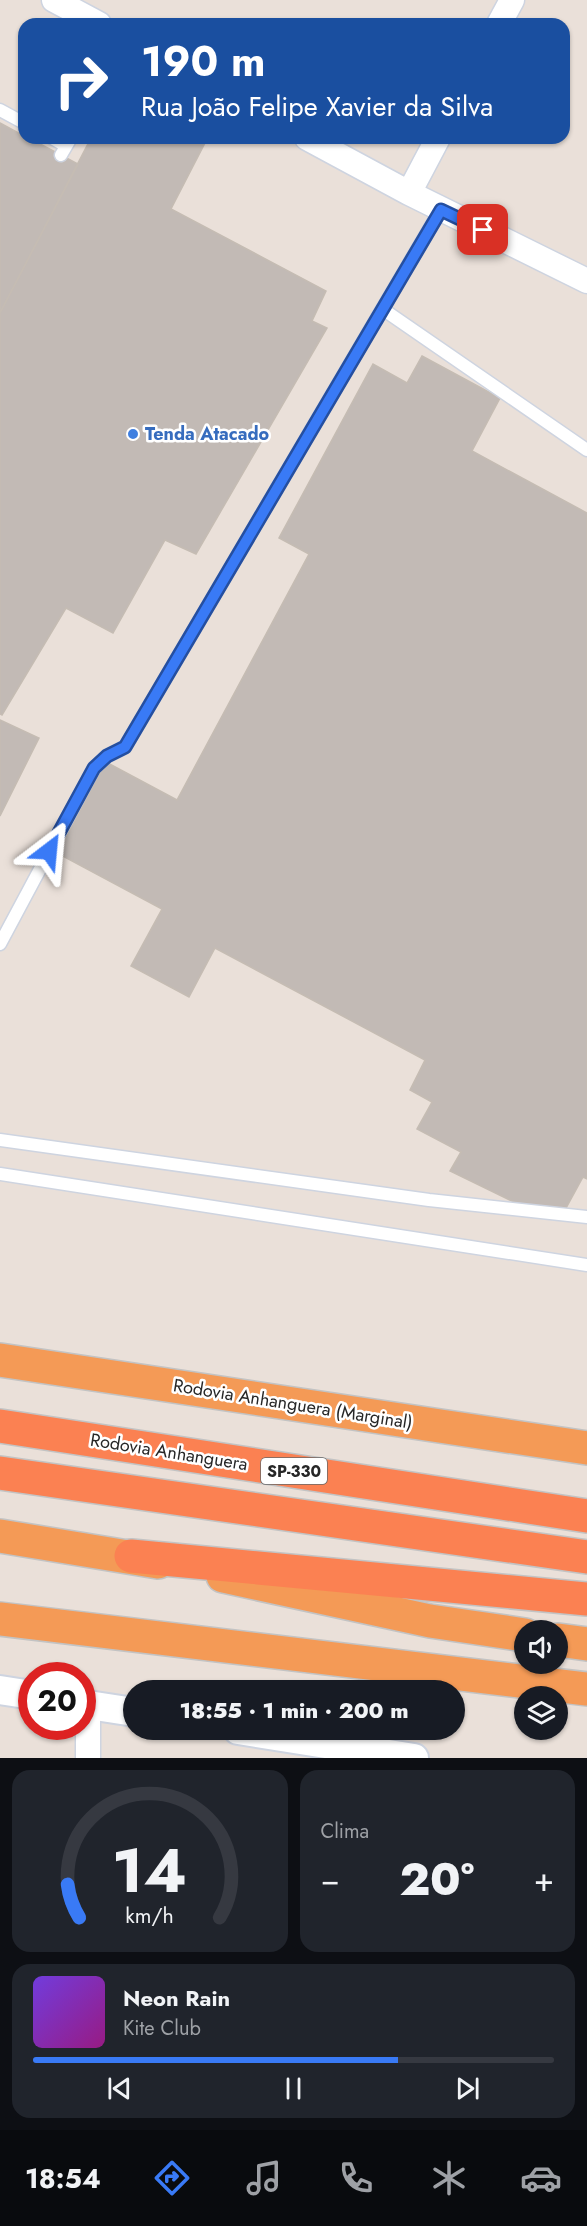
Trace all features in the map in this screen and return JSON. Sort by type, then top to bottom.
[{"type":"highway","name":"Rodovia Anhanguera (Marginal)","points":[[0,1360],[587,1448]]},
{"type":"highway","name":"Rodovia Anhanguera","points":[[0,1426],[587,1516]]},
{"type":"highway","name":"SP-330","points":[[0,1473],[587,1557]]},
{"type":"highway","points":[[0,1536],[131,1556],[587,1599]]},
{"type":"highway","points":[[131,1556],[430,1621],[514,1633]]},
{"type":"highway","points":[[0,1619],[587,1689]]},
{"type":"highway","points":[[568,1641],[587,1644]]},
{"type":"highway","points":[[551,1685],[587,1696]]},
{"type":"street","points":[[54,0],[88,18]]},
{"type":"street","points":[[502,18],[512,0]]},
{"type":"street","points":[[318,144],[409,194],[587,281]]},
{"type":"street","points":[[409,194],[435,144]]},
{"type":"street","points":[[0,1690],[18,1693]]},
{"type":"street","points":[[96,1706],[123,1710]]},
{"type":"street","points":[[87,1740],[88,1758]]},
{"type":"street","points":[[285,1740],[346,1753],[408,1758]]},
{"type":"lane","points":[[2,116],[18,121]]},
{"type":"lane","points":[[0,944],[94,768],[107,756],[125,747],[441,210]]},
{"type":"lane","points":[[384,310],[587,450]]},
{"type":"lane","points":[[0,1140],[429,1200],[587,1217]]},
{"type":"lane","points":[[0,1174],[587,1265]]},
{"type":"building","points":[[0,123],[18,133],[18,144],[40,144],[78,164],[0,313]]},
{"type":"building","name":"Tenda Atacado","points":[[88,144],[204,144],[171,209],[326,291],[312,321],[327,328],[196,554],[165,540],[113,633],[66,608],[2,715],[0,714],[0,313]]},
{"type":"building","points":[[422,356],[500,398],[472,451],[587,513],[587,1179],[583,1177],[565,1210],[518,1204],[450,1171],[461,1152],[417,1129],[432,1102],[410,1090],[425,1060],[215,948],[189,997],[131,966],[162,909],[57,853],[106,762],[177,800],[309,554],[279,538],[373,364],[407,383]]},
{"type":"building","points":[[0,720],[39,738],[0,816]]},
{"type":"place","name":"Tenda Atacado","points":[[133,434]]},
{"type":"route","points":[[49,851],[94,768],[107,756],[125,747],[441,210],[483,230]]}]
